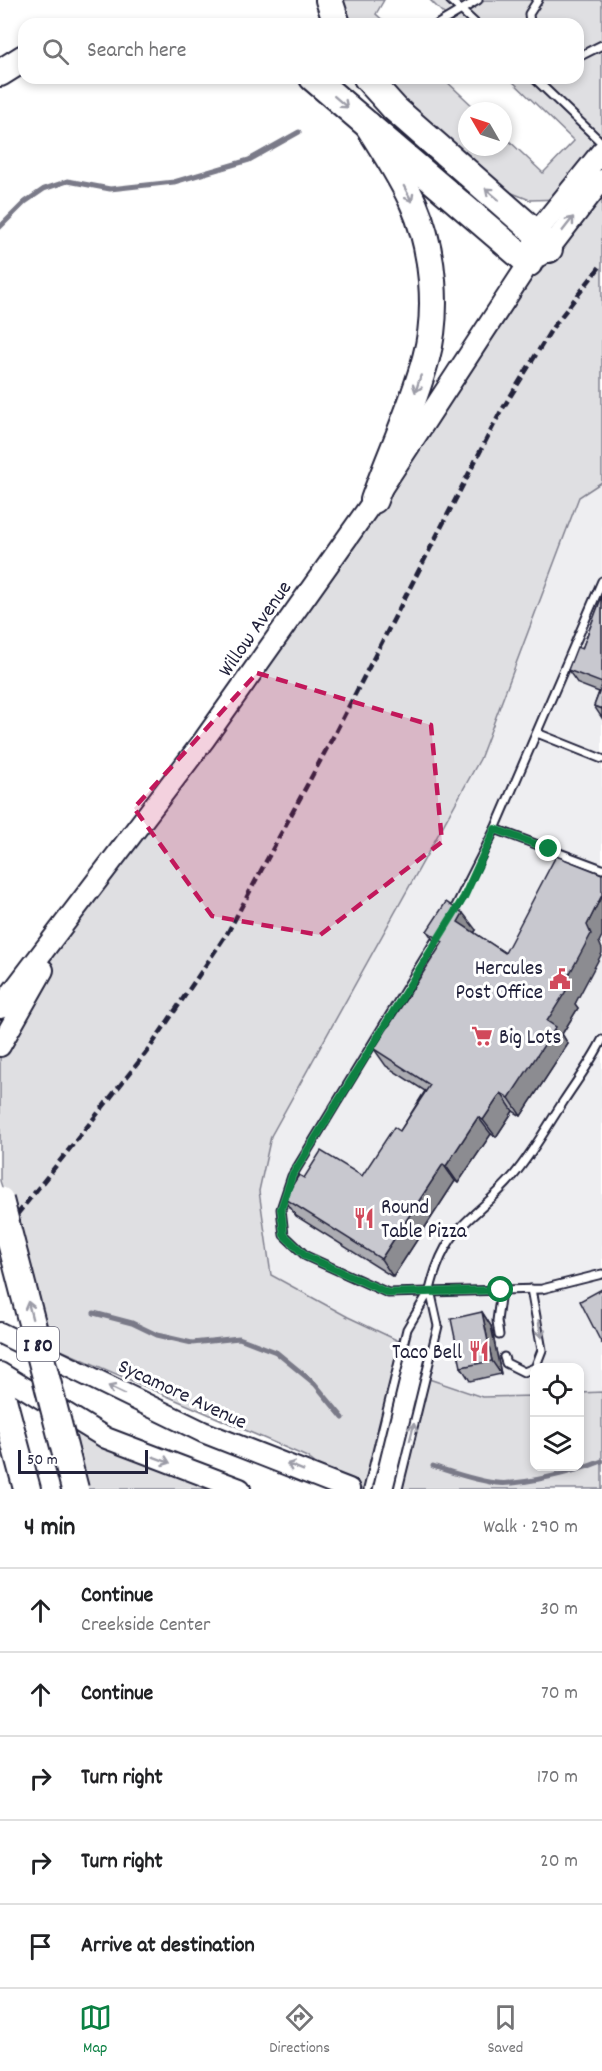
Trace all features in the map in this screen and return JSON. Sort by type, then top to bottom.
[{"type":"highway","points":[[329,0],[335,18]]},
{"type":"highway","points":[[0,74],[18,62]]},
{"type":"highway","points":[[320,84],[368,125],[538,248]]},
{"type":"highway","points":[[373,84],[538,248]]},
{"type":"highway","points":[[368,125],[414,205],[426,243],[431,283],[431,322],[427,356],[374,500]]},
{"type":"highway","name":"I 80","points":[[0,1200],[75,1489]]},
{"type":"highway","points":[[0,1388],[27,1489]]},
{"type":"street","name":"Willow Avenue","points":[[0,1008],[204,740],[374,500],[602,150]]},
{"type":"street","name":"Willow Avenue","points":[[538,248],[602,180]]},
{"type":"street","points":[[0,1046],[85,899]]},
{"type":"street","name":"Sycamore Avenue","points":[[0,1333],[203,1432],[349,1489]]},
{"type":"street","points":[[0,1373],[106,1438],[240,1489]]},
{"type":"lane","points":[[450,0],[470,18]]},
{"type":"lane","points":[[448,18],[478,0]]},
{"type":"lane","points":[[529,18],[529,14],[538,0]]},
{"type":"lane","points":[[584,54],[602,45]]},
{"type":"lane","points":[[540,84],[602,143]]},
{"type":"lane","points":[[602,581],[464,897],[292,1176],[281,1209],[284,1235],[306,1256],[388,1293],[430,1290],[531,1289],[562,1285],[602,1274]]},
{"type":"lane","points":[[537,733],[602,759]]},
{"type":"lane","points":[[495,829],[602,869]]},
{"type":"lane","points":[[368,1489],[407,1329],[430,1290],[435,1268],[446,1244],[459,1226],[495,1195],[529,1155],[602,1040]]},
{"type":"lane","points":[[531,1289],[542,1350],[537,1363]]},
{"type":"lane","points":[[398,1489],[438,1326],[430,1290]]},
{"type":"lane","points":[[499,1335],[496,1321],[501,1290]]},
{"type":"lane","points":[[504,1357],[506,1363],[517,1371],[530,1370]]},
{"type":"highlighted area","points":[[257,673],[431,725],[442,842],[320,935],[212,916],[134,808]]},
{"type":"shaded area","points":[[343,0],[384,0],[376,14],[380,18],[350,18]]},
{"type":"shaded area","points":[[430,0],[602,0],[602,151],[562,199],[530,200],[507,191],[467,156],[512,156],[512,144],[543,173],[574,141],[515,84],[584,84],[584,18],[448,18]]},
{"type":"shaded area","points":[[388,84],[449,84],[468,102],[458,102],[458,148],[403,100]]},
{"type":"shaded area","points":[[602,180],[602,482],[579,497],[480,759],[271,1136],[259,1191],[271,1275],[348,1317],[403,1343],[368,1489],[347,1489],[307,1457],[47,1344],[39,1299],[0,1181],[0,1014],[438,400]]},
{"type":"shaded area","points":[[602,482],[602,1392],[584,1393],[584,1363],[530,1363],[530,1396],[482,1397],[426,1378],[431,1354],[348,1317],[271,1275],[259,1191],[271,1136],[480,759],[579,497]]},
{"type":"shaded area","points":[[426,1378],[482,1397],[530,1396],[530,1471],[584,1471],[584,1393],[602,1392],[602,1489],[398,1489]]},
{"type":"shaded area","points":[[56,1412],[240,1489],[75,1489]]},
{"type":"building","points":[[602,596],[602,683],[568,670],[577,647],[582,649]]},
{"type":"building","points":[[602,685],[602,709],[594,706]]},
{"type":"building","points":[[556,856],[602,874],[602,895],[587,925],[591,934],[562,988],[566,991],[547,1021],[556,1027],[509,1098],[501,1093],[483,1120],[478,1117],[446,1166],[443,1164],[381,1259],[284,1198],[299,1175],[304,1178],[321,1151],[362,1176],[394,1127],[400,1131],[430,1085],[374,1049],[443,942],[427,931],[446,902],[463,913],[458,922],[505,953]]},
{"type":"building","points":[[602,1289],[602,1344],[580,1301]]},
{"type":"building","points":[[482,1312],[492,1361],[461,1367],[451,1319]]},
{"type":"waterway","points":[[0,227],[25,202],[44,189],[68,181],[110,189],[174,182],[249,160],[299,132]]},
{"type":"waterway","points":[[94,1313],[132,1323],[157,1335],[192,1343],[239,1338],[276,1352],[315,1384],[343,1418]]},
{"type":"waterway","points":[[433,1466],[480,1480],[507,1483],[549,1477],[602,1461]]},
{"type":"railway","points":[[0,1236],[149,1049],[228,932],[333,737],[500,413],[553,327],[602,264]]},
{"type":"place","name":"Hercules Post Office","points":[[560,979]]},
{"type":"place","name":"Big Lots","points":[[482,1036]]},
{"type":"place","name":"Round Table Pizza","points":[[364,1218]]},
{"type":"place","name":"Taco Bell","points":[[479,1351]]},
{"type":"route","points":[[501,1290],[430,1290],[388,1293],[306,1256],[284,1235],[281,1209],[292,1176],[464,897],[495,829],[549,849]]}]
